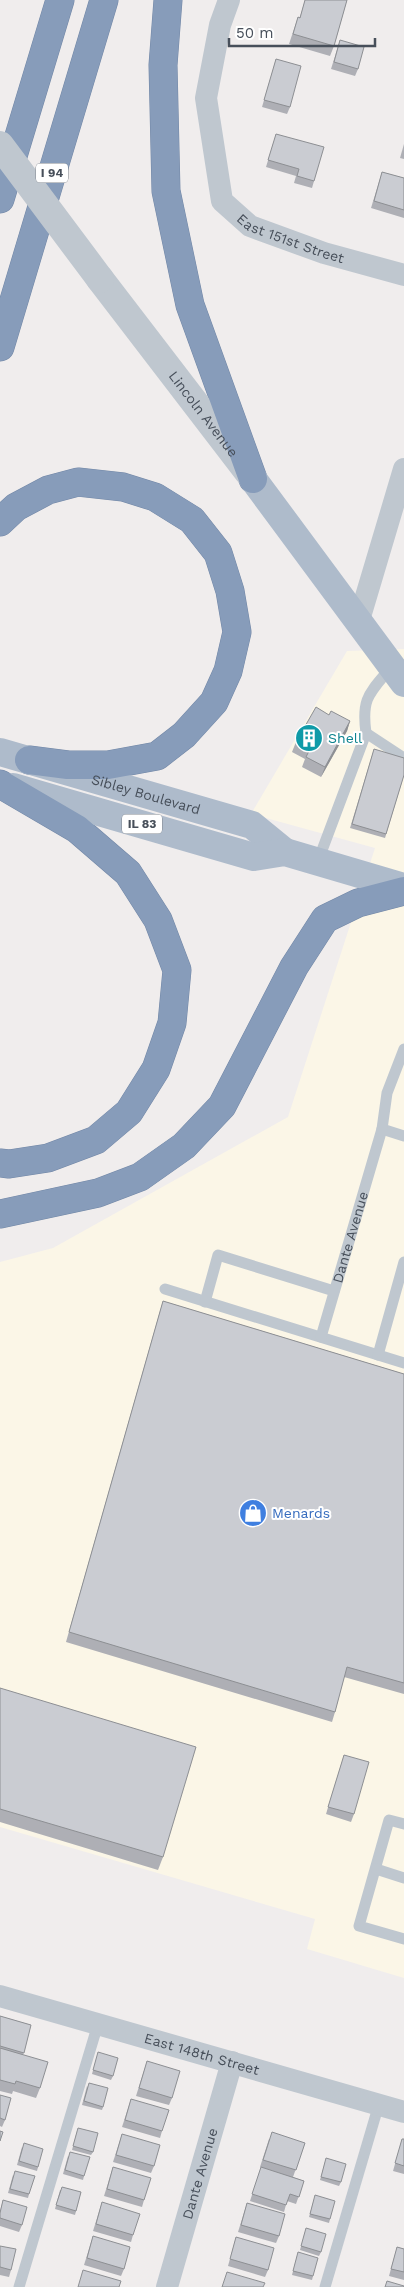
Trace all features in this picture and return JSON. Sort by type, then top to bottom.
[{"type":"highway","points":[[0,199],[60,0]]},
{"type":"highway","name":"I 94","points":[[0,347],[104,0]]},
{"type":"highway","points":[[168,0],[163,65],[166,191],[190,305],[253,480]]},
{"type":"highway","points":[[0,522],[16,507],[48,490],[78,482],[123,487],[155,497],[192,520],[218,554],[230,591],[238,632],[228,671],[214,702],[184,735],[157,756],[108,765],[68,765],[29,760]]},
{"type":"highway","points":[[0,783],[77,829],[128,873],[158,920],[177,970],[172,1023],[156,1069],[129,1112],[96,1140],[48,1158],[9,1164],[0,1163]]},
{"type":"highway","points":[[0,1214],[98,1193],[140,1177],[184,1146],[222,1106],[294,967],[325,919],[358,903],[404,887]]},
{"type":"main road","name":"Lincoln Avenue","points":[[253,480],[359,620],[398,675]]},
{"type":"main road","name":"Sibley Boulevard","points":[[0,752],[252,825],[285,852]]},
{"type":"main road","name":"IL 83","points":[[0,783],[254,857],[285,852],[404,887]]},
{"type":"street","name":"East 151st Street","points":[[228,0],[220,25],[206,98],[214,162],[222,201],[250,226],[324,253],[404,275]]},
{"type":"street","name":"Lincoln Avenue","points":[[0,145],[253,480]]},
{"type":"street","points":[[359,620],[404,470]]},
{"type":"street","name":"East 148th Street","points":[[0,1996],[404,2112]]},
{"type":"street","name":"Dante Avenue","points":[[167,2287],[232,2062]]},
{"type":"lane","points":[[318,861],[366,733],[363,711],[369,694],[398,675]]},
{"type":"lane","points":[[366,733],[404,758]]},
{"type":"lane","name":"Dante Avenue","points":[[205,1302],[218,1255],[334,1291],[382,1129],[387,1093],[400,1070],[404,1048]]},
{"type":"lane","points":[[382,1129],[404,1136]]},
{"type":"lane","points":[[378,1355],[404,1262]]},
{"type":"lane","points":[[165,1289],[404,1363]]},
{"type":"lane","points":[[321,1337],[334,1291]]},
{"type":"lane","points":[[404,1824],[390,1820],[359,1926],[404,1939]]},
{"type":"lane","points":[[376,1869],[404,1878]]},
{"type":"lane","points":[[18,2287],[98,2024]]},
{"type":"lane","points":[[325,2287],[379,2104]]},
{"type":"shaded area","points":[[404,649],[404,1978],[307,1949],[315,1919],[0,1827],[0,1262],[53,1248],[288,1117],[375,848],[251,814],[347,651]]},
{"type":"building","points":[[305,0],[347,0],[334,46],[293,34]]},
{"type":"building","points":[[340,40],[364,47],[358,69],[334,62]]},
{"type":"building","points":[[276,59],[301,66],[290,107],[264,100]]},
{"type":"building","points":[[276,134],[324,147],[314,181],[297,176],[299,169],[268,160]]},
{"type":"building","points":[[382,172],[404,178],[404,210],[374,201]]},
{"type":"building","points":[[316,707],[329,715],[331,711],[350,721],[325,767],[306,757],[310,749],[296,742]]},
{"type":"building","name":"Shell","points":[[374,749],[404,758],[404,775],[386,834],[352,824]]},
{"type":"building","name":"Menards","points":[[163,1301],[404,1374],[404,1683],[347,1667],[335,1712],[69,1632]]},
{"type":"building","points":[[0,1688],[196,1747],[163,1857],[0,1809]]},
{"type":"building","points":[[344,1755],[369,1762],[354,1814],[328,1807]]},
{"type":"building","points":[[0,2016],[31,2025],[24,2053],[0,2046]]},
{"type":"building","points":[[0,2048],[48,2062],[40,2088],[16,2081],[15,2084],[0,2080]]},
{"type":"building","points":[[98,2052],[118,2058],[113,2076],[93,2070]]},
{"type":"building","points":[[147,2061],[180,2071],[172,2098],[139,2088]]},
{"type":"building","points":[[89,2083],[108,2088],[103,2107],[84,2101]]},
{"type":"building","points":[[0,2095],[11,2098],[5,2120],[0,2118]]},
{"type":"building","points":[[131,2099],[169,2110],[162,2131],[125,2120]]},
{"type":"building","points":[[78,2128],[98,2133],[93,2152],[73,2146]]},
{"type":"building","points":[[272,2132],[305,2143],[296,2170],[263,2160]]},
{"type":"building","points":[[122,2134],[160,2145],[154,2166],[116,2155]]},
{"type":"building","points":[[402,2139],[404,2139],[404,2166],[395,2163]]},
{"type":"building","points":[[24,2143],[43,2149],[38,2167],[19,2161]]},
{"type":"building","points":[[70,2152],[90,2157],[84,2176],[65,2170]]},
{"type":"building","points":[[326,2158],[346,2164],[341,2182],[321,2177]]},
{"type":"building","points":[[113,2167],[151,2178],[144,2200],[107,2189]]},
{"type":"building","points":[[261,2167],[304,2181],[299,2197],[290,2194],[286,2205],[252,2194]]},
{"type":"building","points":[[15,2171],[35,2176],[29,2194],[10,2189]]},
{"type":"building","points":[[62,2187],[81,2192],[76,2211],[56,2205]]},
{"type":"building","points":[[315,2195],[335,2201],[330,2219],[310,2214]]},
{"type":"building","points":[[3,2200],[27,2207],[22,2225],[0,2218]]},
{"type":"building","points":[[102,2202],[140,2214],[133,2235],[96,2224]]},
{"type":"building","points":[[247,2203],[285,2214],[279,2236],[241,2225]]},
{"type":"building","points":[[306,2228],[326,2234],[321,2252],[301,2246]]},
{"type":"building","points":[[93,2236],[130,2247],[124,2269],[87,2258]]},
{"type":"building","points":[[236,2237],[274,2248],[268,2270],[230,2259]]},
{"type":"building","points":[[0,2246],[16,2249],[11,2270],[0,2267]]},
{"type":"building","points":[[397,2247],[404,2249],[404,2272],[391,2269]]},
{"type":"building","points":[[298,2252],[318,2258],[313,2276],[293,2271]]},
{"type":"building","points":[[83,2270],[121,2281],[119,2287],[78,2287]]},
{"type":"building","points":[[227,2272],[265,2283],[263,2287],[222,2287]]},
{"type":"building","points":[[387,2281],[404,2286],[404,2287],[385,2287]]},
{"type":"place","name":"Shell","points":[[309,738]]},
{"type":"place","name":"Menards","points":[[253,1513]]}]
